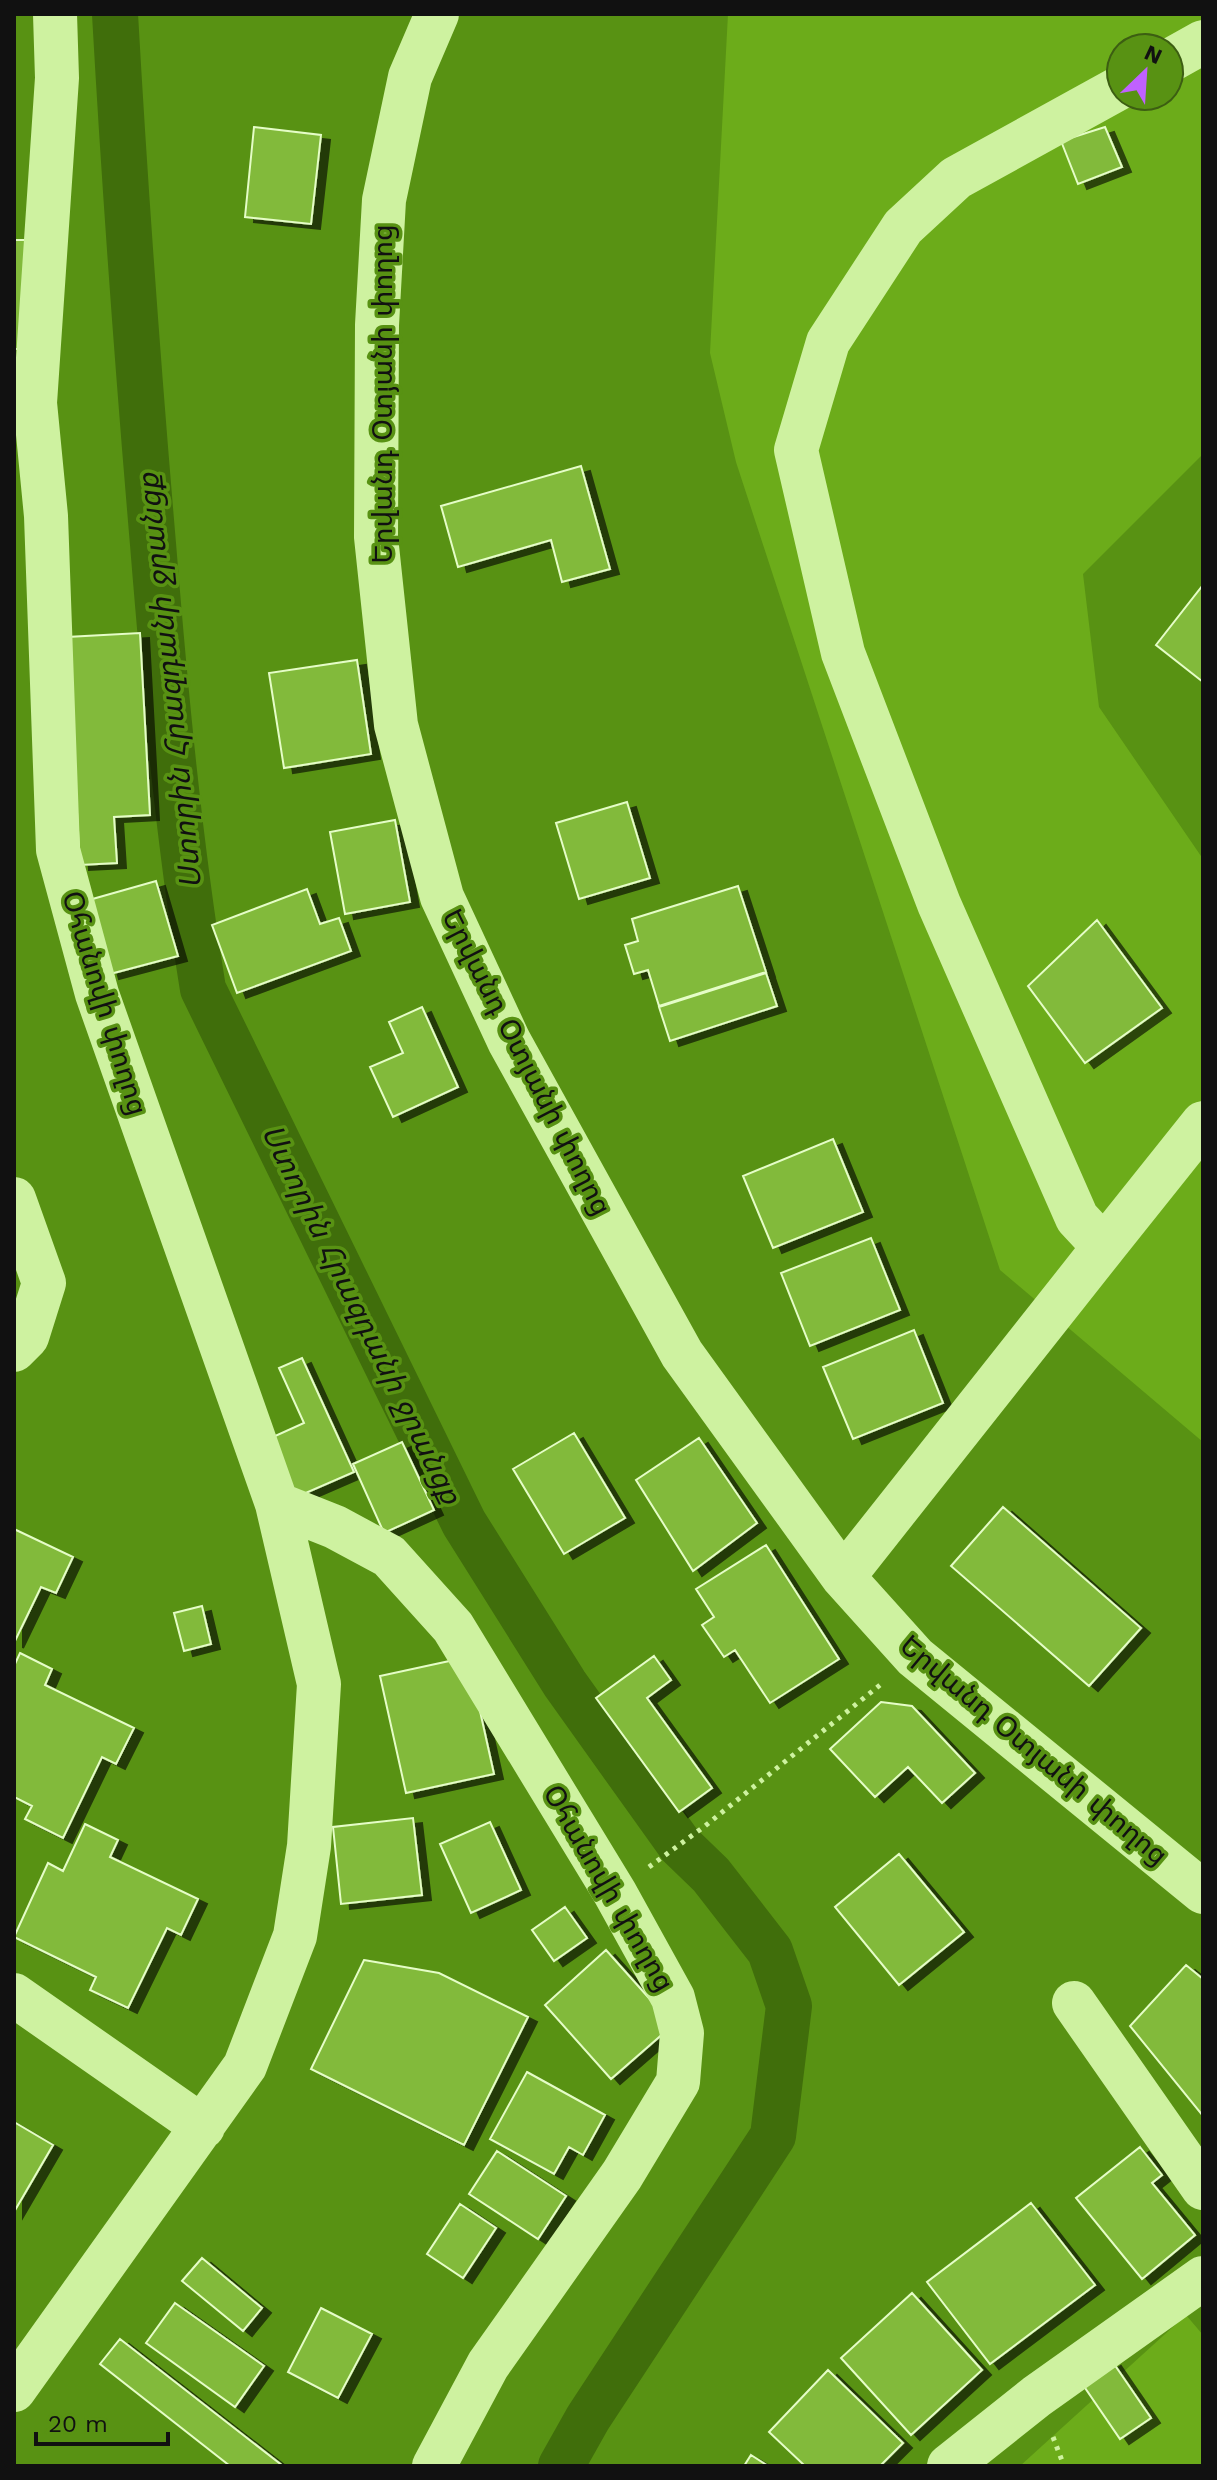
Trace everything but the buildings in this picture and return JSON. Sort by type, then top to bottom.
[{"type":"street","name":"Օհանովի փողոց","points":[[14,2390],[245,2066],[295,1936],[309,1846],[319,1684],[277,1504],[97,994],[58,850],[30,510],[57,78],[55,14]]},
{"type":"street","name":"Երվանդ Օտյանի փողոց","points":[[437,14],[410,77],[384,200],[377,325],[376,537],[396,725],[442,897],[509,1041],[682,1354],[843,1577],[915,1657],[1203,1892]]},
{"type":"street","points":[[1185,52],[1203,42]]},
{"type":"street","points":[[1104,1247],[1077,1218],[934,889],[843,653],[796,450],[828,342],[903,227],[956,178],[1105,96]]},
{"type":"street","points":[[843,1577],[1203,1123]]},
{"type":"street","points":[[14,1199],[44,1283],[27,1337],[14,1350]]},
{"type":"street","name":"Օհանովի փողոց","points":[[277,1504],[335,1527],[389,1556],[453,1627],[615,1893],[673,1998],[682,2033],[678,2082],[622,2175],[488,2365],[434,2466]]},
{"type":"street","points":[[14,1995],[203,2127]]},
{"type":"street","points":[[1074,2003],[1203,2188]]},
{"type":"street","points":[[949,2466],[1037,2396],[1200,2288]]},
{"type":"path","points":[[659,1859],[705,1826],[886,1680]]},
{"type":"green space","points":[[728,14],[1203,14],[1203,454],[1083,574],[1099,707],[1203,859],[1203,1442],[1000,1270],[736,462],[710,353]]},
{"type":"green space","points":[[1186,2315],[1203,2335],[1203,2466],[1020,2466]]},
{"type":"waterway","name":"Ստորին Հրազդանի ջրանցք","points":[[115,14],[162,656],[180,822],[203,989],[464,1523],[565,1684],[680,1845],[711,1875],[770,1951],[789,2006],[773,2136],[588,2418],[561,2466]]}]
